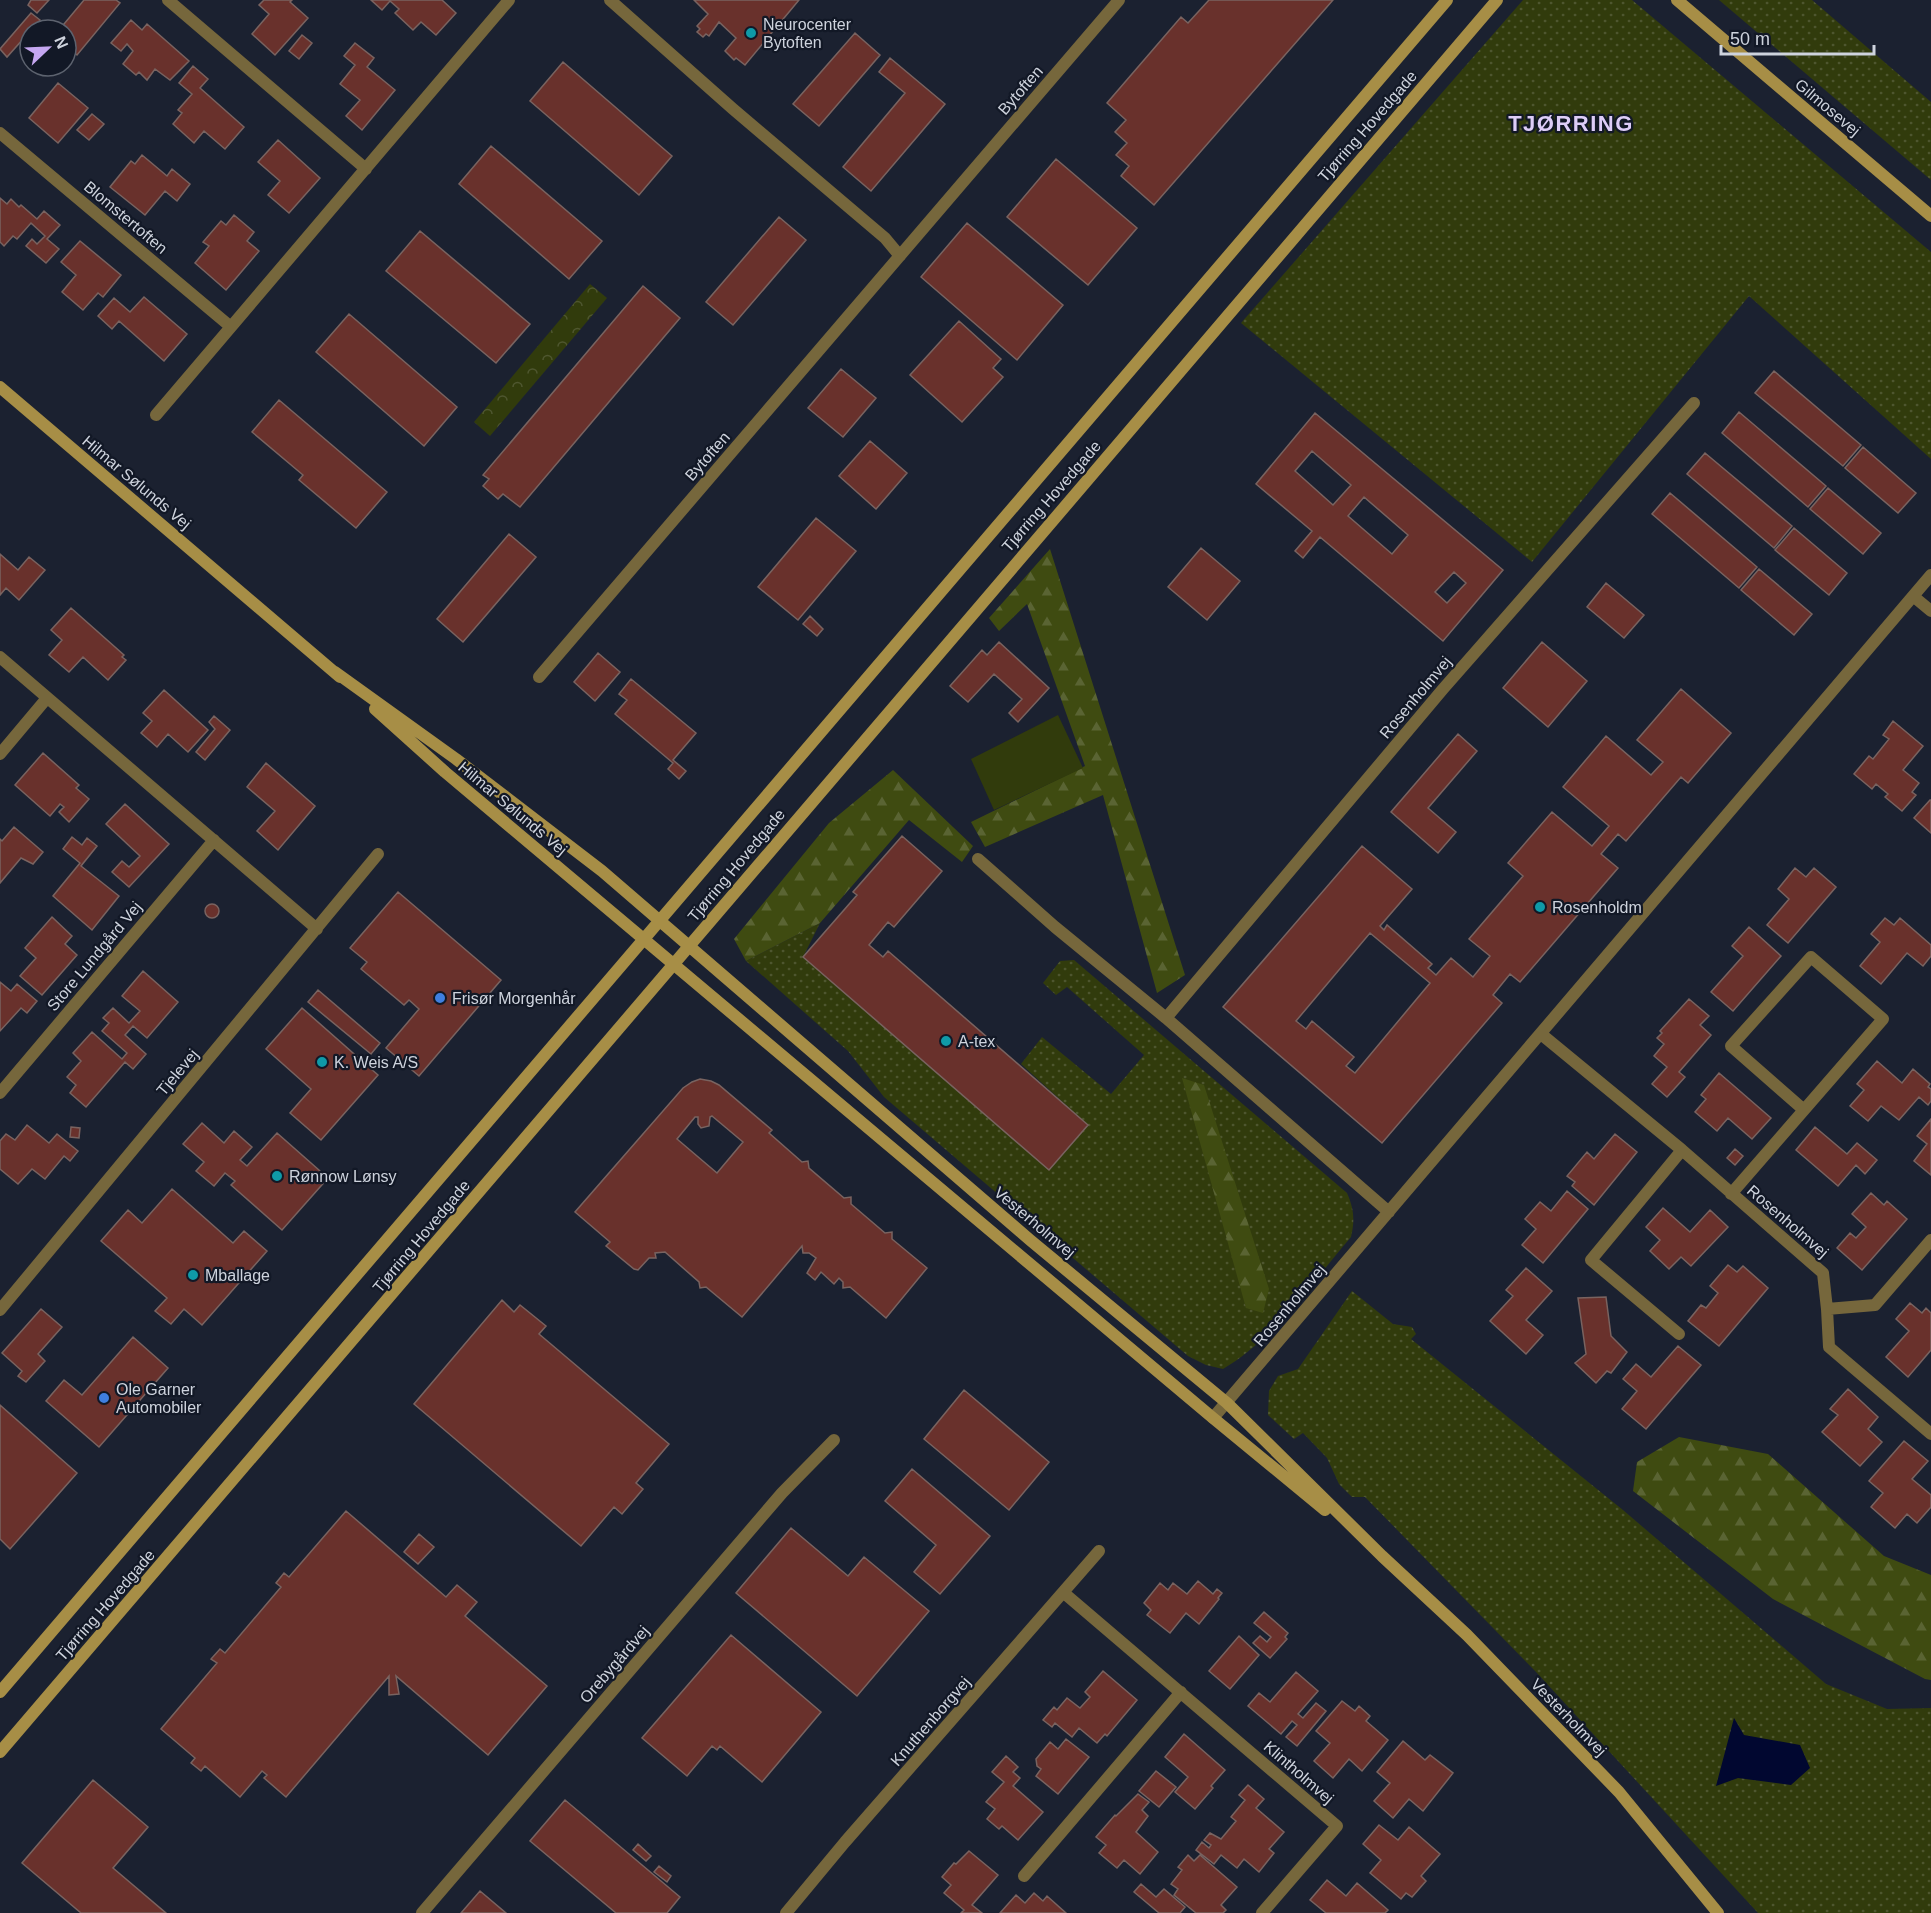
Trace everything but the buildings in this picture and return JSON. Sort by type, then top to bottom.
[{"type":"main road","name":"Tjørring Hovedgade","points":[[0,1692],[1447,0]]},
{"type":"main road","name":"Tjørring Hovedgade","points":[[0,1752],[313,1389],[1497,0]]},
{"type":"main road","name":"Gilmosevej","points":[[1677,0],[1931,216]]},
{"type":"main road","name":"Hilmar Sølunds Vej","points":[[0,387],[335,672],[445,772],[673,964]]},
{"type":"main road","name":"Hilmar Sølunds Vej","points":[[335,672],[456,759],[602,871],[660,921]]},
{"type":"main road","name":"Vesterholmvej","points":[[660,921],[1030,1240],[1227,1403],[1382,1556],[1467,1635],[1619,1792],[1718,1913]]},
{"type":"main road","name":"Vesterholmvej","points":[[673,964],[1213,1418],[1382,1556]]},
{"type":"street","points":[[168,0],[366,169]]},
{"type":"street","points":[[610,0],[885,238],[900,256]]},
{"type":"street","name":"Bytoften","points":[[539,677],[1119,0]]},
{"type":"street","points":[[156,415],[506,1]]},
{"type":"street","name":"Blomstertoften","points":[[0,133],[231,327]]},
{"type":"street","name":"Rosenholmvej","points":[[1166,1018],[1443,689],[1694,403]]},
{"type":"street","name":"Rosenholmvej","points":[[1213,1418],[1931,574]]},
{"type":"street","points":[[1913,596],[1931,611]]},
{"type":"street","points":[[0,657],[317,929]]},
{"type":"street","points":[[0,754],[47,698]]},
{"type":"street","name":"Store Lundgård Vej","points":[[0,1093],[214,840]]},
{"type":"street","name":"Tjelevej","points":[[0,1310],[378,854]]},
{"type":"street","points":[[978,859],[1055,927],[1166,1018],[1389,1212]]},
{"type":"street","name":"Rosenholmvej","points":[[1731,1194],[1804,1110],[1883,1019],[1811,957],[1731,1046],[1804,1110]]},
{"type":"street","name":"Rosenholmvej","points":[[1541,1035],[1682,1150],[1823,1273],[1829,1347],[1931,1434]]},
{"type":"street","points":[[1679,1334],[1591,1260],[1682,1150]]},
{"type":"street","points":[[1827,1309],[1875,1305],[1931,1240]]},
{"type":"street","name":"Orebygårdvej","points":[[422,1913],[782,1493],[834,1440]]},
{"type":"street","name":"Knuthenborgvej","points":[[786,1913],[845,1842],[1100,1551]]},
{"type":"street","name":"Klintholmvej","points":[[1064,1593],[1336,1826],[1262,1913]]},
{"type":"street","points":[[1024,1876],[1181,1692]]},
{"type":"green space","points":[[1523,0],[1632,0],[1931,252],[1931,459],[1749,296],[1532,562],[1241,323]]},
{"type":"green space","points":[[1719,0],[1812,0],[1931,102],[1931,180]]},
{"type":"green space","points":[[590,284],[607,298],[490,436],[474,422]]},
{"type":"green space","points":[[1050,549],[1185,975],[1157,993],[1103,795],[985,847],[971,822],[1085,766],[1027,604],[999,631],[989,618]]},
{"type":"green space","points":[[1058,715],[1083,768],[994,810],[971,759]]},
{"type":"green space","points":[[893,770],[973,846],[962,862],[909,820],[820,923],[746,961],[734,939],[829,823]]},
{"type":"green space","points":[[820,923],[803,957],[1049,1170],[1088,1125],[1021,1064],[1042,1037],[1111,1094],[1144,1055],[1067,987],[1056,995],[1043,983],[1060,961],[1074,960],[1347,1193],[1353,1215],[1351,1237],[1291,1309],[1241,1357],[1223,1369],[1206,1365],[1188,1356],[884,1097],[848,1051],[746,961]]},
{"type":"green space","points":[[1182,1078],[1204,1085],[1269,1289],[1263,1313],[1246,1308]]},
{"type":"green space","points":[[1352,1291],[1393,1324],[1412,1327],[1416,1334],[1411,1339],[1623,1510],[1826,1684],[1887,1709],[1931,1708],[1931,1913],[1758,1913],[1537,1673],[1365,1497],[1352,1497],[1339,1484],[1327,1458],[1303,1433],[1294,1439],[1268,1415],[1269,1391],[1278,1376],[1298,1369]]},
{"type":"green space","points":[[1679,1437],[1768,1454],[1884,1556],[1931,1575],[1931,1680],[1925,1679],[1773,1599],[1633,1491],[1637,1462]]},
{"type":"water","points":[[1734,1718],[1744,1735],[1800,1745],[1810,1768],[1791,1785],[1738,1778],[1716,1786]]},
{"type":"place","name":"Neurocenter Bytoften","points":[[751,33]]},
{"type":"place","name":"Rosenholdm","points":[[1540,907]]},
{"type":"place","name":"Frisør Morgenhår","points":[[440,998]]},
{"type":"place","name":"A-tex","points":[[946,1041]]},
{"type":"place","name":"K. Weis A/S","points":[[322,1062]]},
{"type":"place","name":"Rønnow Lønsy","points":[[277,1176]]},
{"type":"place","name":"Mballage","points":[[193,1275]]},
{"type":"place","name":"Ole Garner Automobiler","points":[[104,1398]]},
{"type":"district","name":"TJØRRING","points":[[1571,123]]}]
